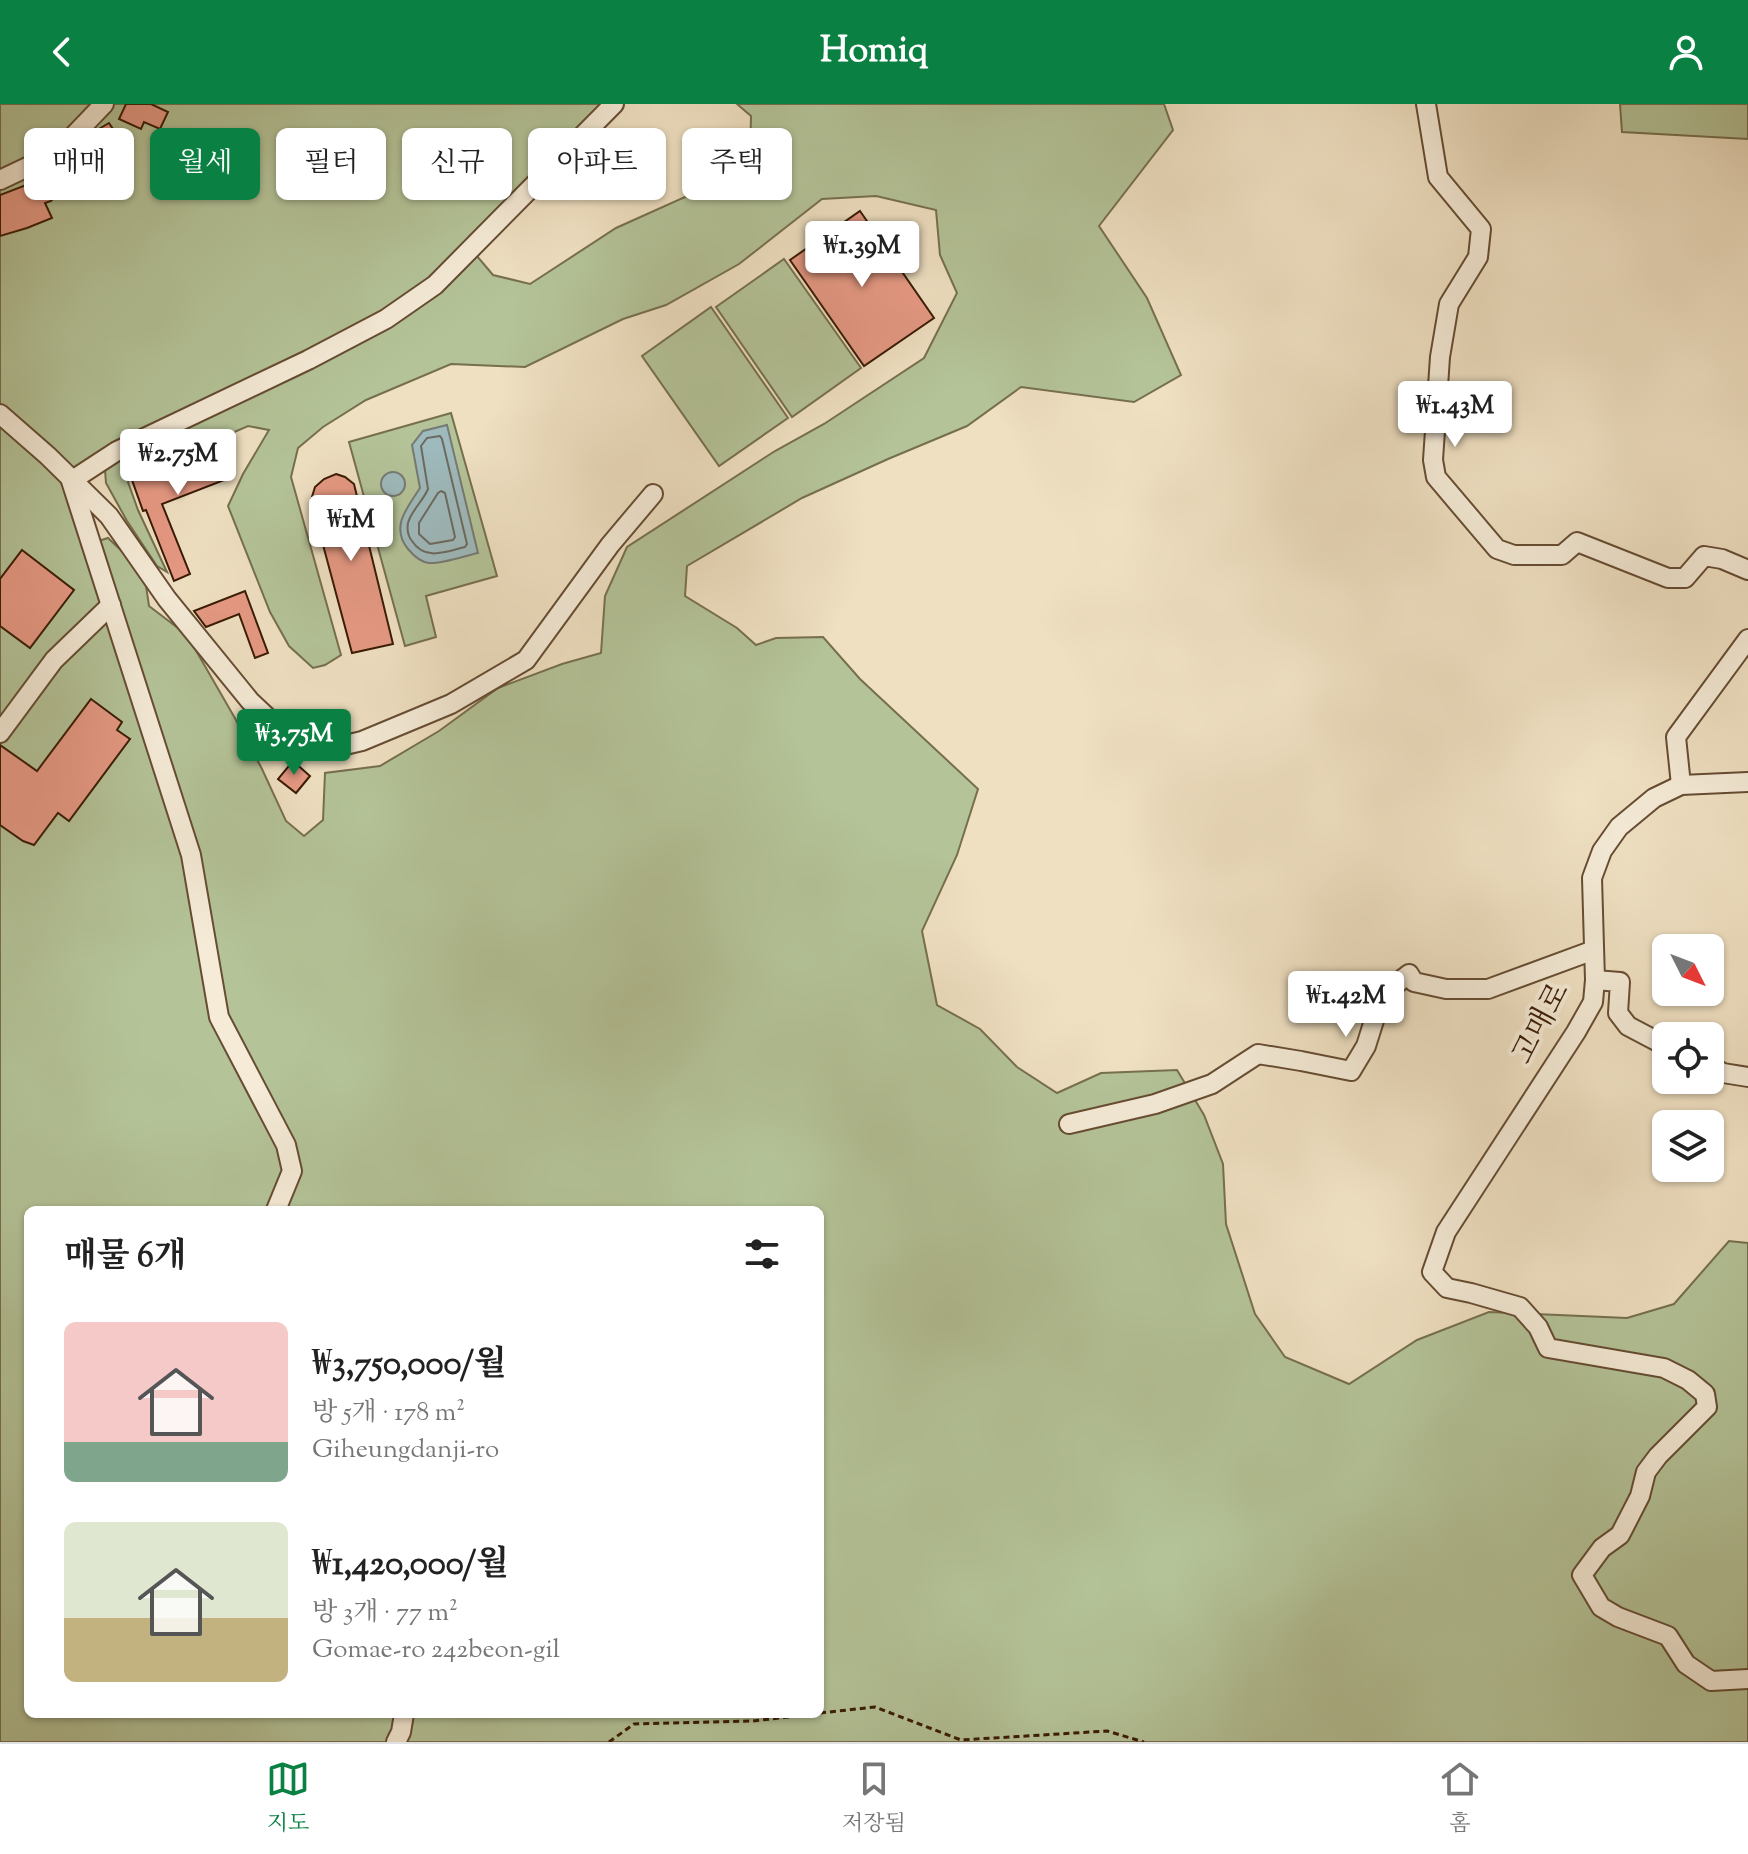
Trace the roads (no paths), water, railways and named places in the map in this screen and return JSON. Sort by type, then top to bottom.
[{"type":"street","points":[[0,180],[57,153],[104,104]]},
{"type":"street","points":[[71,481],[117,451],[308,360],[399,311],[435,285],[614,104]]},
{"type":"street","points":[[1426,104],[1438,177],[1481,229],[1478,257],[1449,304],[1440,357],[1433,460],[1436,477],[1497,549],[1514,555],[1562,555],[1577,542],[1668,578],[1685,578],[1704,556],[1722,559],[1748,570]]},
{"type":"street","points":[[0,414],[109,516],[167,599],[250,701],[285,734],[324,750],[362,741],[451,704],[526,660],[601,557],[653,494]]},
{"type":"street","points":[[71,481],[191,855],[219,1017],[286,1145],[292,1171],[278,1206]]},
{"type":"street","points":[[0,733],[54,660],[111,605]]},
{"type":"street","points":[[1681,785],[1676,737],[1748,639]]},
{"type":"street","name":"고매로","points":[[1748,782],[1681,785],[1654,798],[1619,827],[1602,851],[1592,878],[1593,1002],[1446,1232],[1432,1272],[1447,1288],[1520,1307],[1538,1327],[1548,1348],[1664,1368],[1688,1380],[1705,1394],[1707,1407],[1646,1472],[1640,1496],[1620,1535],[1602,1548],[1582,1575],[1601,1607],[1618,1617],[1668,1636],[1686,1664],[1711,1681],[1748,1679]]},
{"type":"street","points":[[1069,1124],[1155,1104],[1212,1084],[1258,1054],[1351,1071],[1366,1046],[1382,995],[1409,974],[1414,982],[1446,989],[1488,989],[1594,950]]},
{"type":"street","points":[[1595,980],[1620,982],[1618,1013],[1628,1026],[1652,1039]]},
{"type":"street","points":[[1724,1073],[1748,1077]]},
{"type":"street","points":[[396,1742],[403,1718]]},
{"type":"water","points":[[447,425],[478,553],[429,563],[414,556],[408,549],[400,533],[400,525],[420,488],[412,445],[423,431]]},
{"type":"water","points":[[393,472],[401,476],[405,484],[401,492],[393,496],[385,492],[381,484],[385,476]]}]
